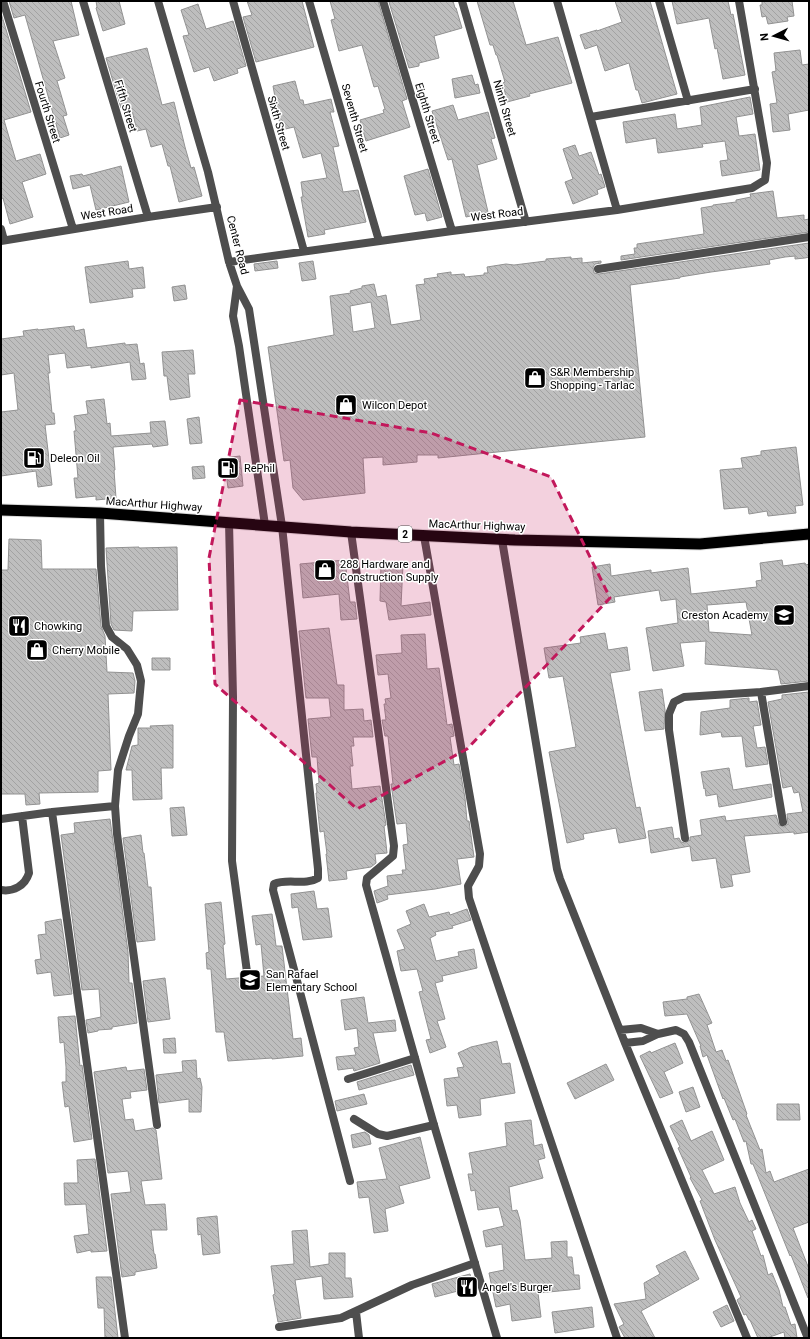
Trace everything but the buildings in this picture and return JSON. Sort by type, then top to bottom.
[{"type":"highway","name":"MacArthur Highway","points":[[1,510],[100,513],[351,532],[502,540],[700,544],[809,534]]},
{"type":"street","name":"Fourth Street","points":[[2,1],[73,229]]},
{"type":"street","name":"Fifth Street","points":[[83,1],[148,217]]},
{"type":"street","name":"Center Road","points":[[158,1],[217,208],[229,262],[238,286],[233,316],[240,346],[265,525]]},
{"type":"street","name":"Sixth Street","points":[[233,1],[304,251]]},
{"type":"street","name":"Seventh Street","points":[[309,1],[379,241]]},
{"type":"street","name":"Eighth Street","points":[[383,1],[452,231]]},
{"type":"street","name":"Ninth Street","points":[[462,1],[526,222]]},
{"type":"street","points":[[557,1],[617,210]]},
{"type":"street","points":[[659,1],[688,101]]},
{"type":"street","points":[[591,118],[755,89],[739,1]]},
{"type":"street","name":"West Road","points":[[229,262],[617,210],[752,188],[765,180],[767,163],[755,89]]},
{"type":"street","name":"West Road","points":[[3,241],[148,217],[217,208]]},
{"type":"street","points":[[1,229],[3,241]]},
{"type":"street","points":[[598,269],[809,237]]},
{"type":"street","points":[[238,286],[249,309],[282,526],[318,869],[318,878],[312,882],[281,881],[274,884],[273,890],[350,1181]]},
{"type":"street","points":[[100,513],[101,566],[106,626],[112,637],[127,649],[138,665],[141,681],[138,714],[128,736],[118,770],[114,806],[157,1125]]},
{"type":"street","points":[[229,522],[233,697],[232,861],[247,972]]},
{"type":"street","points":[[351,532],[394,846],[393,856],[367,878],[366,885],[434,1125],[497,1338]]},
{"type":"street","points":[[424,536],[480,854],[479,866],[468,886],[469,898],[617,1338]]},
{"type":"street","points":[[502,540],[557,869],[625,1043],[746,1338]]},
{"type":"street","points":[[685,838],[669,730],[669,714],[674,702],[684,697],[761,692],[809,686]]},
{"type":"street","points":[[761,692],[783,822]]},
{"type":"street","points":[[1,819],[114,806]]},
{"type":"street","points":[[52,812],[125,1338]]},
{"type":"street","points":[[1,890],[8,891],[23,884],[27,880],[29,873],[22,816]]},
{"type":"street","points":[[620,1030],[641,1028],[658,1034]]},
{"type":"street","points":[[625,1043],[643,1042],[658,1034],[676,1030],[684,1034],[689,1042],[807,1336]]},
{"type":"street","points":[[348,1079],[415,1058]]},
{"type":"street","points":[[354,1119],[378,1134],[388,1136],[434,1125]]},
{"type":"street","points":[[279,1327],[341,1318],[412,1285],[475,1263]]},
{"type":"street","points":[[356,1312],[359,1338]]},
{"type":"highlighted area","points":[[240,400],[431,433],[551,477],[610,598],[467,749],[357,809],[215,684],[209,558]]},
{"type":"place","name":"S&R Membership Shopping - Tarlac","points":[[535,378]]},
{"type":"place","name":"Wilcon Depot","points":[[346,405]]},
{"type":"place","name":"Deleon Oil","points":[[34,458]]},
{"type":"place","name":"RePhil","points":[[228,468]]},
{"type":"place","name":"288 Hardware and Construction Supply","points":[[325,570]]},
{"type":"place","name":"Creston Academy","points":[[784,615]]},
{"type":"place","name":"Chowking","points":[[19,626]]},
{"type":"place","name":"Cherry Mobile","points":[[37,650]]},
{"type":"place","name":"San Rafael Elementary School","points":[[250,980]]},
{"type":"place","name":"Angel's Burger","points":[[467,1287]]}]
